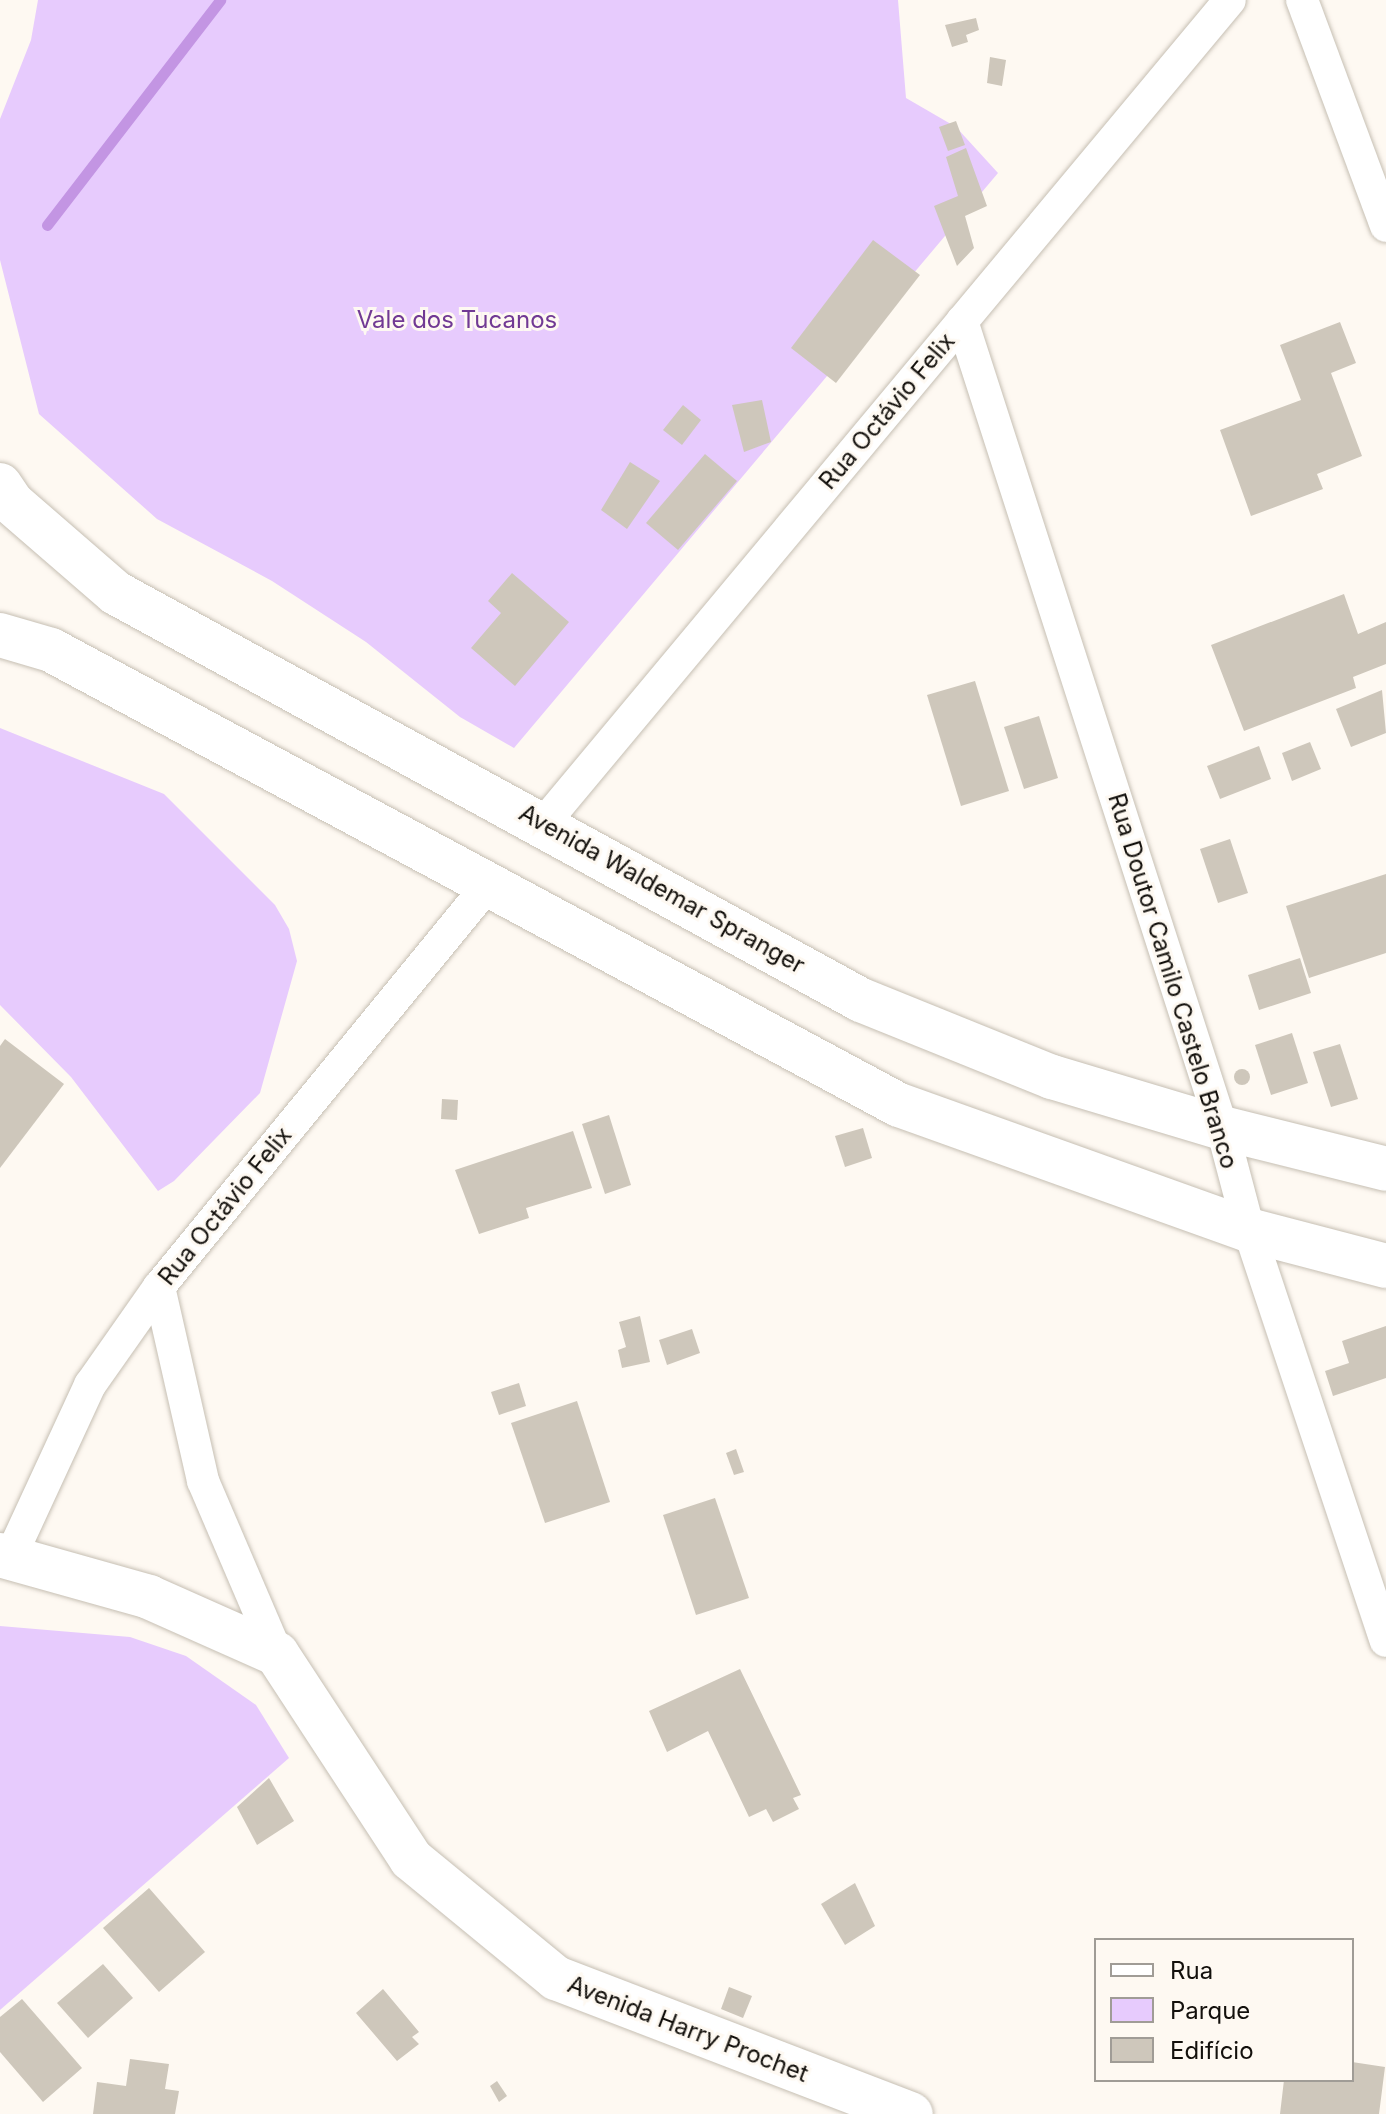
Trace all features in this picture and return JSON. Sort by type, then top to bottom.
[{"type":"main road","name":"Avenida Waldemar Spranger","points":[[0,485],[12,503],[116,593],[544,823],[861,1000],[1052,1077],[1222,1128],[1386,1169]]},
{"type":"main road","points":[[0,635],[51,650],[899,1105],[1249,1230],[1386,1266]]},
{"type":"main road","points":[[5,1556],[149,1597],[277,1654]]},
{"type":"main road","name":"Avenida Harry Prochet","points":[[277,1654],[411,1859],[556,1978],[911,2114]]},
{"type":"street","name":"Rua Octávio Felix","points":[[544,823],[1230,0]]},
{"type":"street","points":[[1302,0],[1386,226]]},
{"type":"street","name":"Rua Doutor Camilo Castelo Branco","points":[[962,321],[1222,1128],[1249,1230],[1386,1641]]},
{"type":"street","name":"Rua Octávio Felix","points":[[5,1556],[90,1385],[159,1287],[488,885]]},
{"type":"street","points":[[159,1287],[203,1481],[277,1654]]},
{"type":"green space","name":"Vale dos Tucanos","points":[[38,0],[898,0],[906,98],[956,127],[998,173],[514,748],[460,717],[366,642],[272,581],[157,519],[39,414],[0,260],[0,119],[31,40]]},
{"type":"green space","points":[[0,728],[164,794],[275,905],[289,929],[297,961],[260,1093],[174,1181],[158,1191],[71,1077],[0,1005]]},
{"type":"green space","points":[[0,1626],[130,1637],[186,1656],[256,1705],[289,1758],[0,2010]]},
{"type":"building","points":[[976,18],[979,30],[966,35],[968,42],[952,47],[945,25]]},
{"type":"building","points":[[990,57],[1006,60],[1002,86],[987,83]]},
{"type":"building","points":[[956,121],[965,145],[948,151],[939,127]]},
{"type":"building","points":[[966,148],[987,206],[965,216],[974,248],[957,266],[934,206],[958,196],[946,157]]},
{"type":"building","points":[[873,240],[920,275],[836,383],[791,348]]},
{"type":"building","points":[[1340,322],[1356,363],[1331,373],[1362,456],[1317,474],[1323,489],[1251,516],[1220,430],[1301,400],[1280,345]]},
{"type":"building","points":[[762,400],[771,442],[744,452],[732,405]]},
{"type":"building","points":[[683,405],[701,420],[682,445],[663,430]]},
{"type":"building","points":[[705,454],[737,481],[678,550],[646,523]]},
{"type":"building","points":[[630,462],[660,481],[627,529],[601,510]]},
{"type":"building","points":[[512,573],[569,622],[515,686],[471,648],[501,613],[488,601]]},
{"type":"building","points":[[1344,594],[1358,634],[1386,622],[1386,664],[1353,677],[1356,688],[1244,731],[1211,645]]},
{"type":"building","points":[[975,681],[1009,791],[961,806],[927,695]]},
{"type":"building","points":[[1382,690],[1386,733],[1351,747],[1336,709]]},
{"type":"building","points":[[1039,716],[1058,778],[1024,789],[1004,727]]},
{"type":"building","points":[[1310,742],[1321,769],[1292,781],[1282,753]]},
{"type":"building","points":[[1259,746],[1271,779],[1220,799],[1207,766]]},
{"type":"building","points":[[1230,839],[1248,893],[1218,903],[1200,849]]},
{"type":"building","points":[[1386,874],[1386,953],[1309,978],[1286,906]]},
{"type":"building","points":[[1300,958],[1311,993],[1259,1010],[1248,975]]},
{"type":"building","points":[[1292,1033],[1308,1083],[1271,1095],[1255,1045]]},
{"type":"building","points":[[5,1039],[64,1084],[0,1168],[0,1046]]},
{"type":"building","points":[[1340,1044],[1358,1099],[1331,1107],[1313,1052]]},
{"type":"building","points":[[1242,1069],[1248,1071],[1248,1083],[1242,1085],[1236,1083],[1234,1077],[1236,1071]]},
{"type":"building","points":[[442,1099],[458,1100],[457,1120],[441,1119]]},
{"type":"building","points":[[609,1115],[631,1185],[605,1194],[582,1124]]},
{"type":"building","points":[[863,1128],[872,1158],[845,1167],[835,1136]]},
{"type":"building","points":[[573,1131],[592,1188],[526,1208],[529,1218],[479,1234],[455,1170]]},
{"type":"building","points":[[640,1316],[650,1362],[622,1368],[618,1350],[626,1347],[619,1322]]},
{"type":"building","points":[[1386,1326],[1386,1378],[1333,1396],[1325,1371],[1349,1363],[1342,1341]]},
{"type":"building","points":[[692,1329],[700,1353],[667,1365],[659,1340]]},
{"type":"building","points":[[519,1383],[526,1406],[499,1415],[491,1392]]},
{"type":"building","points":[[577,1401],[610,1502],[545,1523],[511,1423]]},
{"type":"building","points":[[736,1449],[744,1472],[734,1475],[726,1453]]},
{"type":"building","points":[[715,1498],[749,1598],[696,1615],[663,1515]]},
{"type":"building","points":[[740,1669],[801,1795],[793,1798],[799,1809],[773,1822],[766,1809],[749,1817],[708,1731],[667,1752],[649,1711]]},
{"type":"building","points":[[269,1778],[294,1821],[257,1845],[237,1807]]},
{"type":"building","points":[[855,1883],[875,1926],[845,1945],[821,1904]]},
{"type":"building","points":[[149,1888],[205,1952],[159,1992],[103,1928]]},
{"type":"building","points":[[103,1964],[133,1998],[88,2038],[57,2003]]},
{"type":"building","points":[[729,1987],[752,1996],[743,2018],[721,2009]]},
{"type":"building","points":[[383,1989],[419,2032],[412,2037],[419,2044],[397,2061],[356,2013]]},
{"type":"building","points":[[22,1999],[82,2068],[43,2102],[0,2052],[0,2017]]},
{"type":"building","points":[[130,2059],[169,2064],[165,2089],[179,2091],[175,2114],[93,2114],[97,2082],[126,2086]]},
{"type":"building","points":[[1354,2062],[1385,2067],[1379,2114],[1280,2114],[1284,2082],[1354,2082]]},
{"type":"building","points":[[497,2081],[507,2096],[499,2102],[490,2086]]},
{"type":"waterway","points":[[47,225],[220,0]]}]
